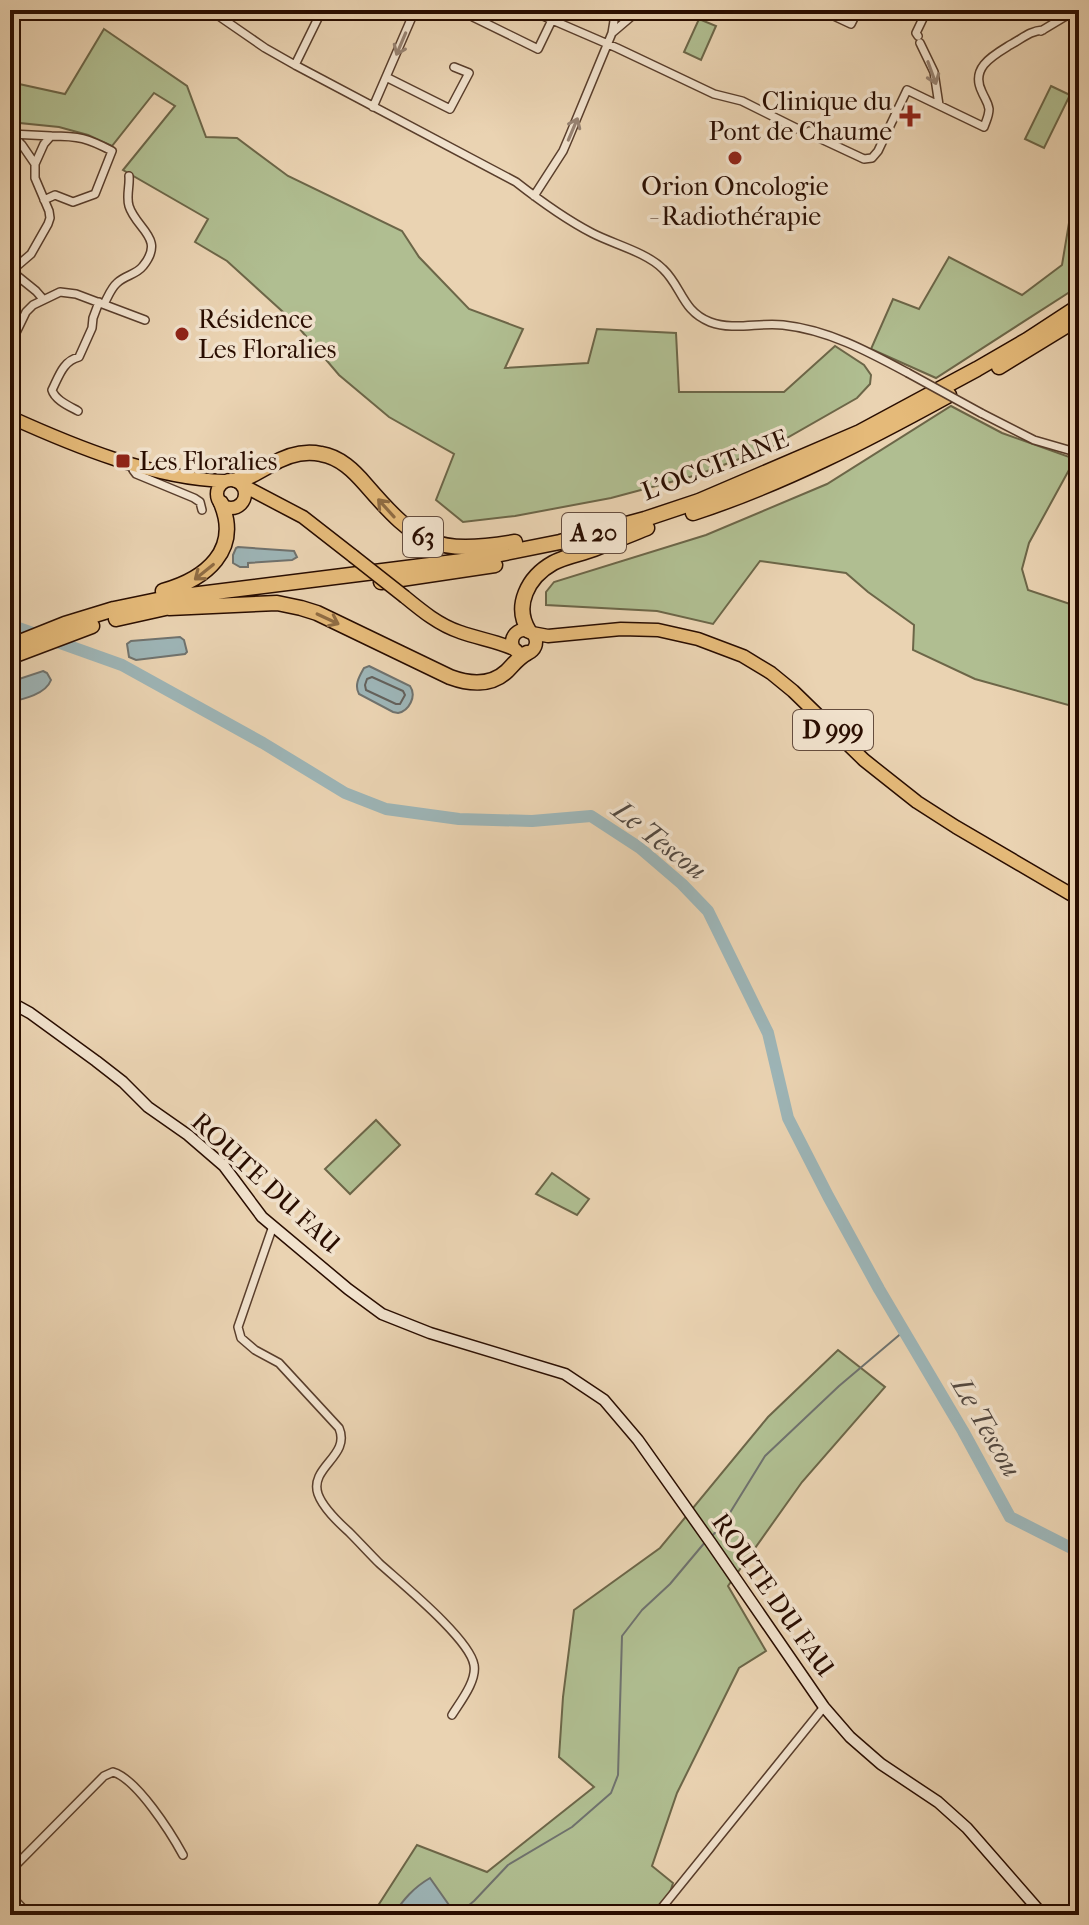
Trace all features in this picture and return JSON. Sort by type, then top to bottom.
[{"type":"highway","name":"L'OCCITANE","points":[[76,624],[169,608],[471,570],[562,551],[646,524],[860,432],[1002,354],[1079,306]]},
{"type":"highway","name":"L'OCCITANE","points":[[10,657],[19,646],[76,624],[167,598],[470,560],[703,510],[865,441],[1079,318]]},
{"type":"highway","name":"63","points":[[234,482],[252,477],[291,455],[311,452],[326,454],[353,471],[390,513],[409,529],[430,541],[461,548],[646,524]]},
{"type":"highway","points":[[76,624],[134,599],[183,585],[206,572],[224,545],[227,524],[220,500]]},
{"type":"highway","points":[[525,633],[522,604],[531,582],[542,571],[646,524]]},
{"type":"highway","points":[[169,608],[268,603],[301,608],[450,677],[472,683],[485,682],[501,675],[525,651]]},
{"type":"main road","name":"D 999","points":[[10,417],[92,451],[134,464],[198,479],[234,482],[303,517],[442,625],[461,633],[525,651],[566,636],[613,629],[658,630],[698,639],[743,656],[793,691],[864,760],[917,802],[1079,899]]},
{"type":"main road","points":[[198,479],[207,483],[220,500],[232,507],[254,499],[269,499]]},
{"type":"main road","points":[[220,500],[218,488],[234,482],[245,495],[240,504]]},
{"type":"main road","name":"D 999","points":[[479,638],[525,633],[566,636]]},
{"type":"main road","points":[[525,633],[535,639],[525,651],[512,642],[525,633]]},
{"type":"street","points":[[210,10],[265,48],[516,182],[590,232],[660,265],[692,312],[702,318],[726,326],[782,325],[852,343],[1034,440],[1079,453]]},
{"type":"street","points":[[222,19],[227,10]]},
{"type":"street","points":[[295,65],[322,10]]},
{"type":"street","points":[[373,107],[415,10]]},
{"type":"street","points":[[475,10],[473,17],[538,49],[552,20]]},
{"type":"street","points":[[529,10],[714,94],[742,101],[810,131],[864,159],[872,158],[878,151],[907,90],[984,127],[989,113],[980,89],[979,71],[982,65],[994,54],[1024,37],[1029,38],[1076,10]]},
{"type":"street","points":[[534,196],[563,151],[608,44],[614,21],[610,10]]},
{"type":"street","points":[[612,33],[639,10]]},
{"type":"street","points":[[821,10],[851,24],[858,10]]},
{"type":"street","points":[[927,10],[916,33],[934,72],[939,105]]},
{"type":"street","points":[[386,77],[450,109],[469,73],[454,67]]},
{"type":"street","points":[[10,133],[79,136],[115,154],[95,194],[73,202],[55,195],[44,200]]},
{"type":"street","points":[[10,133],[35,164]]},
{"type":"street","points":[[43,299],[10,271],[31,254],[48,224],[49,211],[35,178],[35,164],[51,136]]},
{"type":"street","points":[[78,411],[56,397],[52,390],[65,364],[79,357],[101,303],[120,280],[137,272],[145,264],[151,248],[149,236],[128,204],[129,176]]},
{"type":"street","points":[[10,344],[26,312],[33,305],[67,292],[145,320]]},
{"type":"street","points":[[134,464],[136,474],[194,498],[200,502],[202,510]]},
{"type":"street","name":"ROUTE DU FAU","points":[[10,1002],[96,1061],[148,1107],[200,1145],[224,1166],[262,1217],[382,1314],[430,1333],[565,1374],[604,1400],[638,1440],[709,1539],[824,1707],[850,1737],[881,1764],[938,1802],[967,1828],[1043,1915]]},
{"type":"street","points":[[273,1226],[238,1327],[241,1338],[279,1363],[339,1428],[342,1437],[340,1447],[320,1474],[317,1484],[321,1499],[337,1520],[442,1620],[470,1653],[475,1668],[472,1680],[452,1715]]},
{"type":"street","points":[[656,1915],[824,1707]]},
{"type":"street","points":[[10,1871],[104,1776],[113,1772],[121,1775],[140,1793],[183,1855]]},
{"type":"street","points":[[10,1895],[29,1915]]},
{"type":"green space","points":[[699,19],[716,26],[701,60],[684,52]]},
{"type":"green space","points":[[104,29],[187,86],[206,137],[237,138],[288,176],[402,231],[419,257],[469,309],[523,329],[505,368],[588,363],[597,329],[676,333],[679,392],[784,392],[835,346],[864,365],[871,375],[870,384],[857,398],[771,447],[697,475],[611,498],[515,516],[463,522],[436,500],[454,454],[389,417],[339,375],[293,321],[227,261],[195,242],[208,219],[123,170],[175,106],[154,93],[112,146],[59,127],[10,122],[10,82],[65,94]]},
{"type":"green space","points":[[1051,86],[1070,95],[1044,148],[1025,139]]},
{"type":"green space","points":[[1079,163],[1079,286],[936,378],[871,349],[893,299],[919,309],[949,257],[1022,295],[1062,265]]},
{"type":"green space","points":[[951,406],[1002,433],[1075,459],[1029,543],[1022,569],[1028,590],[1079,607],[1079,708],[975,679],[913,650],[914,625],[846,573],[760,561],[713,624],[657,611],[546,605],[546,592],[554,582],[706,535],[827,484]]},
{"type":"green space","points":[[376,1120],[400,1145],[350,1194],[325,1169]]},
{"type":"green space","points":[[552,1173],[589,1199],[577,1215],[536,1194]]},
{"type":"green space","points":[[838,1350],[885,1387],[802,1482],[728,1586],[766,1651],[739,1668],[677,1793],[652,1866],[673,1883],[663,1915],[372,1915],[417,1845],[487,1872],[594,1787],[559,1757],[574,1610],[660,1548],[768,1417]]},
{"type":"water","points":[[238,547],[294,551],[297,557],[248,563],[248,567],[240,567],[233,563]]},
{"type":"water","points":[[180,637],[184,640],[185,654],[136,660],[129,657],[127,644],[131,641]]},
{"type":"water","points":[[369,666],[410,686],[412,698],[406,709],[393,712],[359,694],[358,681],[364,668]]},
{"type":"water","points":[[43,671],[51,680],[44,689],[10,702],[10,682]]},
{"type":"water","points":[[430,1878],[456,1915],[393,1915],[409,1894]]},
{"type":"waterway","name":"Le Tescou","points":[[10,625],[122,665],[263,743],[345,793],[386,809],[459,819],[532,821],[591,816],[640,848],[682,884],[708,911],[768,1033],[788,1118],[828,1196],[1010,1517],[1079,1552]]},
{"type":"waterway","points":[[711,1537],[723,1524],[765,1456],[839,1386],[904,1331]]},
{"type":"waterway","points":[[457,1915],[508,1865],[572,1827],[611,1793],[618,1775],[622,1636],[706,1541]]},
{"type":"place","name":"Clinique du Pont de Chaume","points":[[910,116]]},
{"type":"place","name":"Orion Oncologie - Radiothérapie","points":[[735,158]]},
{"type":"place","name":"Résidence Les Floralies","points":[[182,334]]},
{"type":"place","name":"Les Floralies","points":[[123,461]]}]
